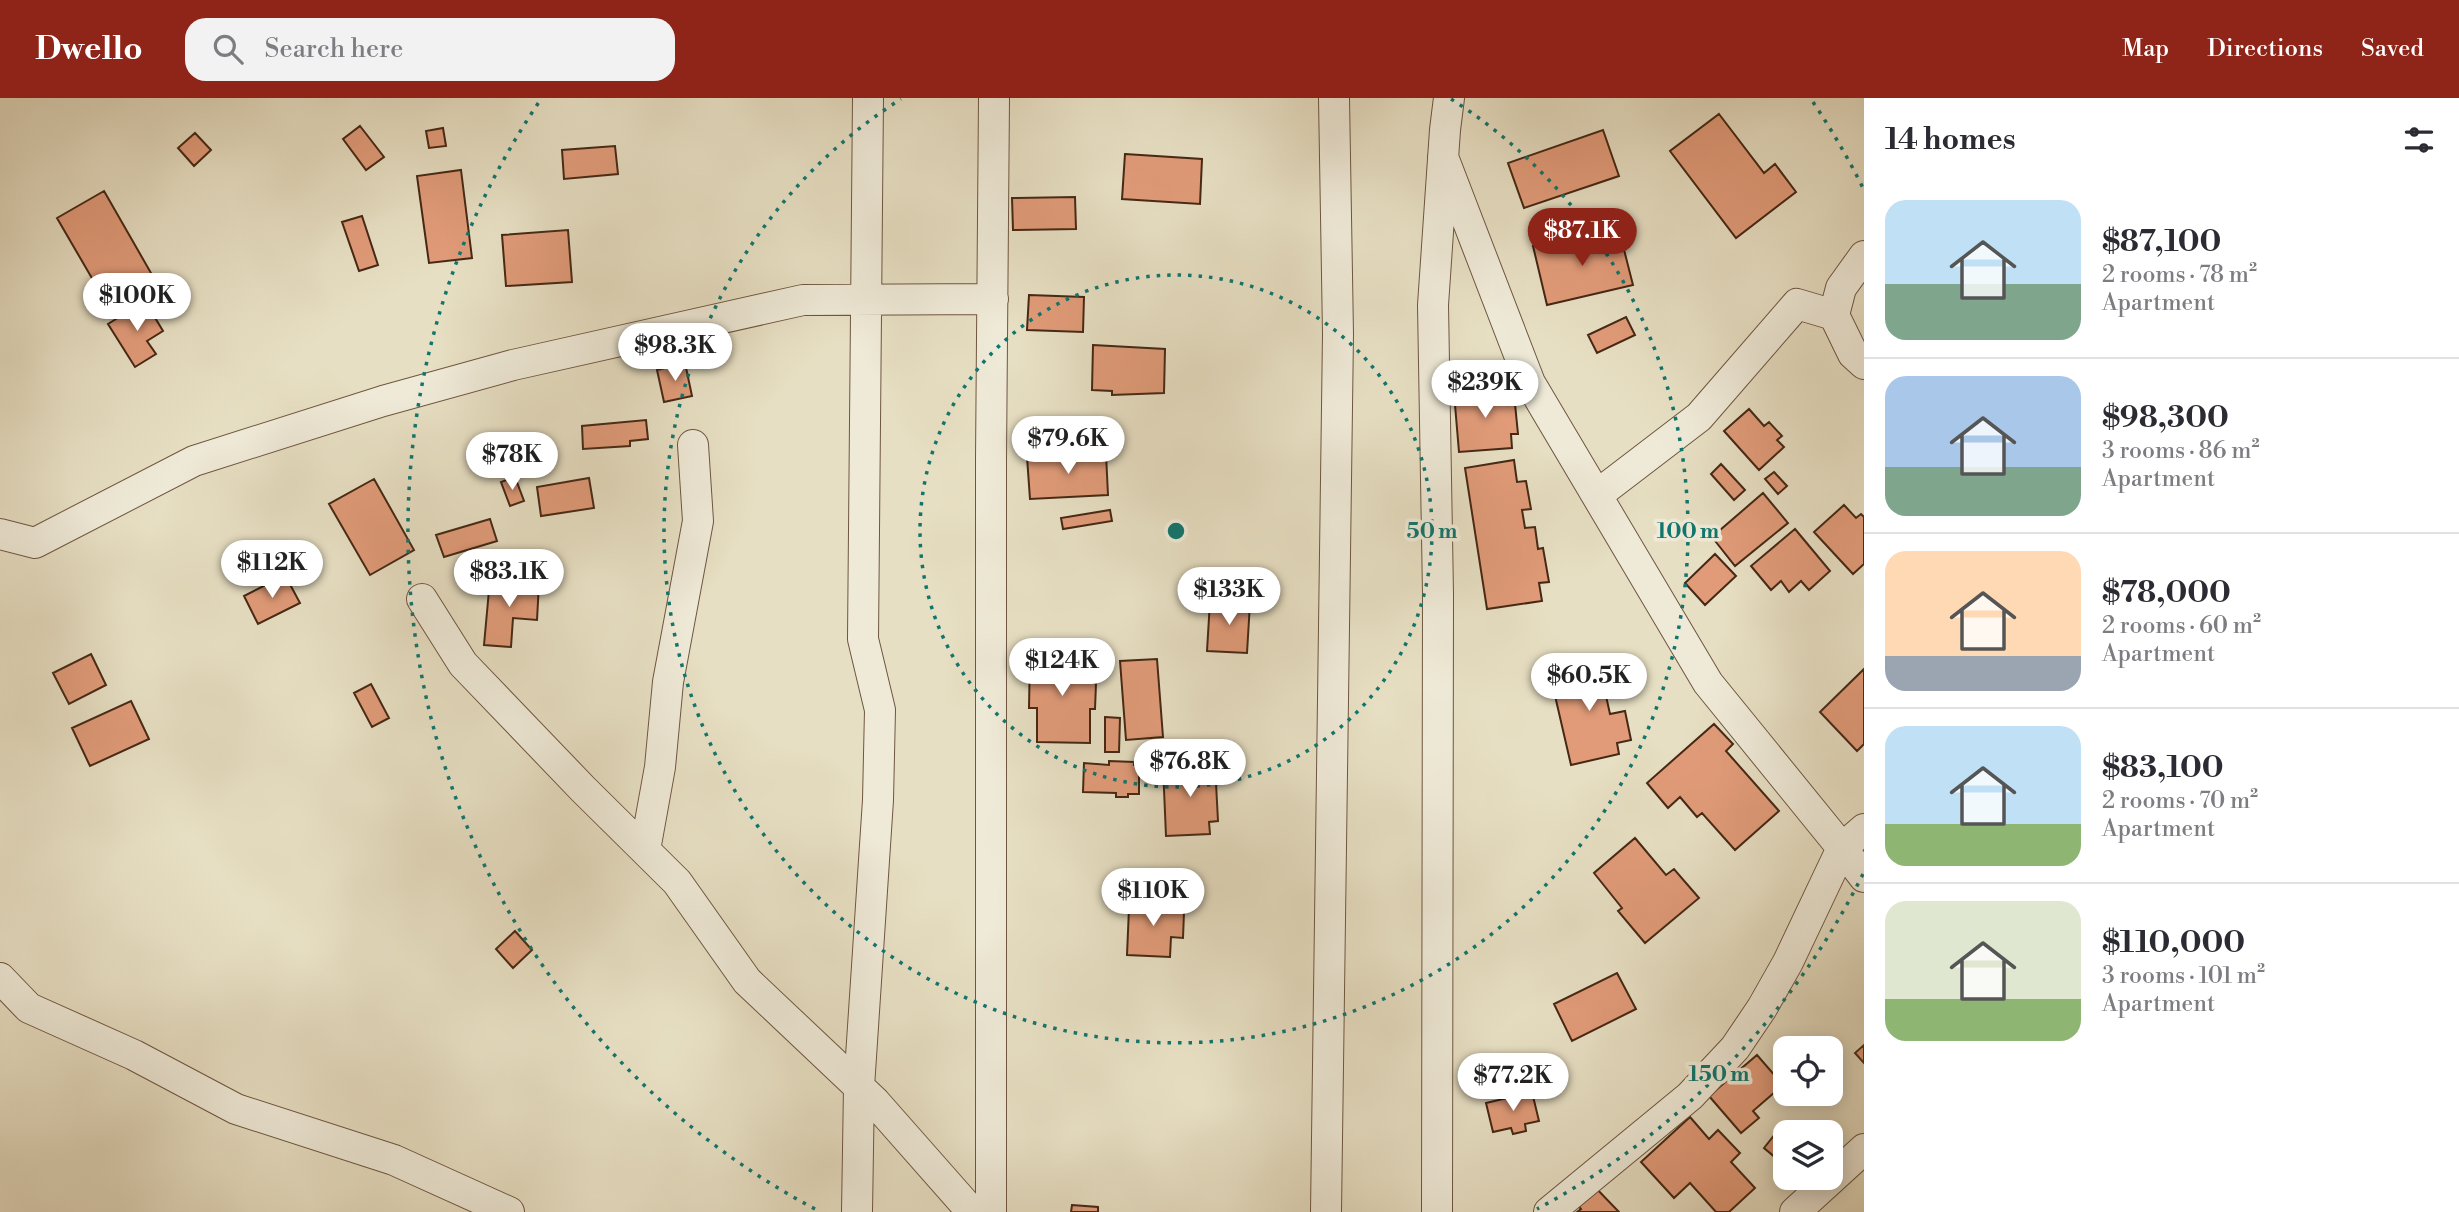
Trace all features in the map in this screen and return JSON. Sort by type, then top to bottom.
[{"type":"street","points":[[857,1212],[859,1087],[878,800],[880,710],[863,639],[868,98]]},
{"type":"street","points":[[991,1212],[994,98]]},
{"type":"street","points":[[1326,1212],[1338,334],[1334,98]]},
{"type":"street","points":[[1437,1212],[1438,594],[1433,305],[1449,98]]},
{"type":"street","points":[[1443,158],[1530,383],[1708,683],[1853,838],[1864,877]]},
{"type":"street","points":[[1864,256],[1841,288],[1834,314],[1853,354],[1864,364]]},
{"type":"street","points":[[0,534],[35,543],[194,461],[383,401],[513,365],[803,300],[992,299]]},
{"type":"street","points":[[1597,495],[1699,417],[1797,304],[1834,314]]},
{"type":"street","points":[[645,850],[660,766],[668,681],[698,521],[693,445]]},
{"type":"street","points":[[422,599],[463,664],[677,882],[747,981],[859,1087],[972,1212]]},
{"type":"street","points":[[1549,1212],[1690,1096],[1735,1048],[1762,1008],[1853,838]]},
{"type":"street","points":[[0,978],[29,1008],[134,1055],[236,1109],[394,1160],[509,1212]]},
{"type":"street","points":[[1795,1212],[1864,1149]]},
{"type":"building","points":[[1719,114],[1764,173],[1775,164],[1796,192],[1736,238],[1670,151]]},
{"type":"building","points":[[360,126],[384,157],[366,170],[343,139]]},
{"type":"building","points":[[443,128],[446,146],[429,148],[426,131]]},
{"type":"building","points":[[1603,130],[1619,176],[1524,208],[1508,163]]},
{"type":"building","points":[[195,133],[211,150],[194,166],[178,148]]},
{"type":"building","points":[[615,146],[618,174],[564,179],[562,150]]},
{"type":"building","points":[[1125,154],[1202,159],[1200,204],[1122,199]]},
{"type":"building","points":[[461,170],[472,258],[429,263],[417,176]]},
{"type":"building","points":[[104,191],[151,273],[104,299],[57,218]]},
{"type":"building","points":[[1075,197],[1076,229],[1013,230],[1012,198]]},
{"type":"building","points":[[362,216],[378,265],[359,271],[342,222]]},
{"type":"building","points":[[568,230],[572,282],[506,286],[502,235]]},
{"type":"building","points":[[1620,234],[1633,285],[1547,305],[1533,246],[1564,239],[1566,246]]},
{"type":"building","points":[[1029,295],[1084,297],[1083,332],[1027,330]]},
{"type":"building","points":[[145,301],[163,331],[147,341],[156,354],[135,367],[108,324]]},
{"type":"building","points":[[1626,317],[1635,335],[1597,353],[1588,335]]},
{"type":"building","points":[[1093,345],[1165,349],[1164,393],[1112,395],[1112,391],[1092,390]]},
{"type":"building","points":[[685,363],[692,396],[664,402],[657,370]]},
{"type":"building","points":[[1507,389],[1508,405],[1515,404],[1518,434],[1511,434],[1512,448],[1459,452],[1454,393]]},
{"type":"building","points":[[1749,409],[1764,426],[1769,422],[1782,436],[1777,440],[1784,447],[1759,470],[1724,431]]},
{"type":"building","points":[[646,420],[648,439],[630,441],[630,446],[583,449],[582,426]]},
{"type":"building","points":[[1106,454],[1108,495],[1030,499],[1027,457]]},
{"type":"building","points":[[1514,460],[1517,482],[1526,481],[1531,509],[1522,510],[1525,528],[1535,527],[1538,549],[1543,548],[1549,582],[1539,583],[1542,601],[1487,609],[1465,468]]},
{"type":"building","points":[[1721,464],[1745,490],[1734,500],[1711,474]]},
{"type":"building","points":[[1774,472],[1787,486],[1778,494],[1765,479]]},
{"type":"building","points":[[515,477],[524,501],[510,506],[501,482]]},
{"type":"building","points":[[589,478],[594,508],[541,516],[537,487]]},
{"type":"building","points":[[374,479],[414,550],[370,575],[329,504]]},
{"type":"building","points":[[1763,493],[1788,523],[1735,566],[1712,537]]},
{"type":"building","points":[[1844,505],[1856,518],[1861,514],[1864,517],[1864,564],[1853,574],[1814,532]]},
{"type":"building","points":[[1110,510],[1112,521],[1063,529],[1061,518]]},
{"type":"building","points":[[490,519],[497,541],[444,557],[436,535]]},
{"type":"building","points":[[1795,529],[1830,571],[1809,590],[1801,581],[1789,592],[1781,581],[1771,590],[1751,566]]},
{"type":"building","points":[[1715,554],[1736,576],[1705,605],[1685,583]]},
{"type":"building","points":[[285,575],[300,603],[258,624],[244,596]]},
{"type":"building","points":[[490,579],[539,583],[537,620],[513,618],[511,647],[484,645]]},
{"type":"building","points":[[1210,601],[1250,603],[1247,653],[1207,651]]},
{"type":"building","points":[[91,654],[106,685],[69,704],[53,673]]},
{"type":"building","points":[[1030,655],[1090,656],[1090,683],[1096,683],[1095,709],[1090,709],[1090,743],[1037,742],[1037,708],[1029,708]]},
{"type":"building","points":[[1157,659],[1163,737],[1126,740],[1120,661]]},
{"type":"building","points":[[1607,661],[1615,693],[1606,696],[1610,714],[1625,711],[1631,740],[1617,743],[1619,754],[1571,765],[1550,674]]},
{"type":"building","points":[[1864,669],[1864,744],[1857,751],[1820,712]]},
{"type":"building","points":[[371,684],[389,718],[372,727],[354,693]]},
{"type":"building","points":[[131,701],[149,739],[90,766],[72,728]]},
{"type":"building","points":[[1105,717],[1120,718],[1119,752],[1105,752]]},
{"type":"building","points":[[1714,724],[1733,744],[1726,751],[1779,811],[1735,850],[1702,813],[1697,817],[1680,797],[1668,808],[1647,783]]},
{"type":"building","points":[[1109,761],[1134,762],[1134,765],[1139,766],[1139,794],[1116,797],[1116,793],[1083,792],[1084,763],[1109,765]]},
{"type":"building","points":[[1215,764],[1218,821],[1209,822],[1210,834],[1166,836],[1163,766]]},
{"type":"building","points":[[1635,838],[1666,875],[1674,869],[1699,898],[1645,943],[1618,911],[1622,908],[1594,873]]},
{"type":"building","points":[[1143,895],[1167,896],[1166,911],[1184,912],[1183,938],[1171,937],[1170,957],[1127,955],[1129,908],[1142,909]]},
{"type":"building","points":[[515,931],[532,950],[513,968],[496,949]]},
{"type":"building","points":[[1617,973],[1636,1009],[1572,1041],[1554,1004]]},
{"type":"building","points":[[1864,1045],[1864,1063],[1855,1053]]},
{"type":"building","points":[[1757,1055],[1773,1073],[1773,1094],[1753,1111],[1759,1118],[1741,1133],[1709,1096]]},
{"type":"building","points":[[1532,1092],[1539,1121],[1525,1124],[1526,1131],[1513,1134],[1511,1128],[1493,1132],[1486,1103]]},
{"type":"building","points":[[1690,1117],[1709,1139],[1718,1130],[1740,1153],[1731,1162],[1755,1188],[1729,1212],[1716,1212],[1690,1183],[1674,1198],[1641,1162]]},
{"type":"building","points":[[1773,1137],[1773,1156],[1764,1148]]},
{"type":"building","points":[[1592,1184],[1619,1212],[1577,1212],[1581,1209],[1574,1201]]},
{"type":"building","points":[[1072,1205],[1098,1207],[1098,1212],[1071,1212]]}]
